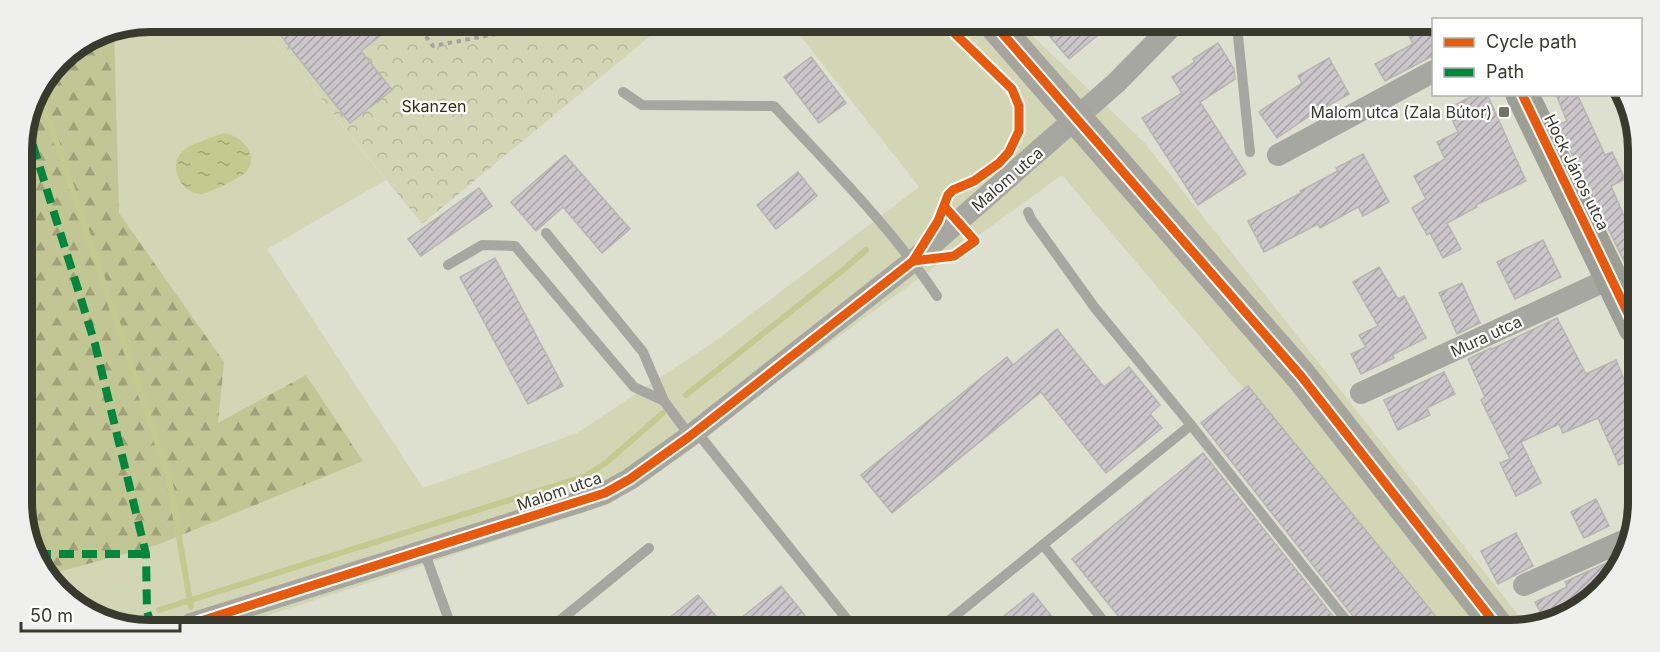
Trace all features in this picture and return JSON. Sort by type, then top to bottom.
[{"type":"main road","name":"Hock János utca","points":[[1523,96],[1628,313]]},
{"type":"street","points":[[1001,32],[1301,376],[1492,620]]},
{"type":"street","name":"Malom utca","points":[[215,620],[250,614],[424,551],[605,493],[630,479],[693,434],[913,261],[1077,118],[1166,32]]},
{"type":"street","points":[[1278,155],[1432,72]]},
{"type":"street","name":"Mura utca","points":[[1360,393],[1611,278]]},
{"type":"street","points":[[1524,585],[1622,542]]},
{"type":"lane","points":[[1238,32],[1250,152]]},
{"type":"lane","points":[[623,92],[642,105],[774,106],[883,224],[913,261],[937,296]]},
{"type":"lane","points":[[1028,212],[1095,308],[1346,620]]},
{"type":"lane","points":[[546,233],[643,352],[664,401],[847,620]]},
{"type":"lane","points":[[448,265],[482,245],[515,246],[634,387],[664,401]]},
{"type":"lane","points":[[950,620],[1191,425]]},
{"type":"lane","points":[[1043,545],[1103,620]]},
{"type":"lane","points":[[560,620],[649,548]]},
{"type":"lane","points":[[424,551],[449,620]]},
{"type":"path","points":[[423,32],[434,46],[507,32]]},
{"type":"green space","points":[[149,32],[267,32],[386,180],[267,249],[423,488],[577,433],[718,339],[919,187],[797,32],[1028,32],[1144,142],[1522,619],[1440,620],[1062,175],[610,504],[254,620],[134,619],[111,614],[84,601],[51,568],[38,541],[32,510],[32,142],[40,104],[56,78],[66,66],[90,47],[119,36]]},
{"type":"green space","name":"Skanzen","points":[[267,32],[655,32],[422,224]]},
{"type":"green space","points":[[114,37],[119,213],[224,362],[218,423],[306,375],[363,461],[157,545],[55,573],[38,541],[32,510],[33,134],[40,104],[47,90],[66,66],[90,47]]},
{"type":"water","points":[[223,133],[242,141],[250,152],[250,165],[246,172],[233,181],[213,190],[205,193],[190,191],[177,174],[177,159],[190,146]]},
{"type":"building","points":[[278,32],[379,32],[381,35],[361,51],[392,90],[350,123]]},
{"type":"building","points":[[1046,32],[1102,32],[1069,59]]},
{"type":"building","points":[[1416,32],[1432,32],[1432,56],[1385,81],[1375,64],[1413,44],[1409,36]]},
{"type":"building","points":[[1218,43],[1234,69],[1235,79],[1200,102],[1246,174],[1198,205],[1142,118],[1182,93],[1172,77],[1195,62],[1193,59]]},
{"type":"building","points":[[811,57],[846,103],[819,123],[784,77]]},
{"type":"building","points":[[1329,58],[1349,94],[1277,138],[1259,112],[1302,83],[1298,76]]},
{"type":"building","points":[[1472,96],[1488,96],[1526,181],[1476,205],[1477,207],[1447,223],[1461,249],[1443,258],[1430,233],[1427,235],[1412,208],[1426,199],[1414,176],[1445,159],[1437,142],[1458,132],[1447,109]]},
{"type":"building","points":[[1557,96],[1578,96],[1605,155],[1612,152],[1625,179],[1611,186],[1625,218],[1628,217],[1628,269],[1558,125],[1567,121]]},
{"type":"building","points":[[1363,154],[1389,202],[1363,216],[1358,207],[1320,228],[1318,224],[1264,252],[1248,221],[1301,193],[1300,191],[1338,171],[1336,168]]},
{"type":"building","points":[[565,155],[630,229],[602,253],[563,207],[536,231],[511,202]]},
{"type":"building","points":[[798,172],[817,196],[776,229],[757,205]]},
{"type":"building","points":[[479,188],[492,206],[421,256],[408,239]]},
{"type":"building","points":[[1543,240],[1561,277],[1515,299],[1497,262]]},
{"type":"building","points":[[495,258],[563,386],[528,404],[460,277]]},
{"type":"building","points":[[1379,267],[1398,299],[1404,296],[1426,338],[1392,355],[1394,358],[1361,374],[1351,354],[1366,347],[1359,335],[1378,326],[1353,282]]},
{"type":"building","points":[[1462,283],[1480,323],[1457,334],[1439,293]]},
{"type":"building","points":[[1557,318],[1586,374],[1616,360],[1628,389],[1628,461],[1619,465],[1598,418],[1563,433],[1559,424],[1521,442],[1541,483],[1516,496],[1500,463],[1510,459],[1481,400],[1485,397],[1468,359]]},
{"type":"building","points":[[1057,329],[1104,387],[1129,367],[1160,405],[1150,414],[1162,428],[1106,473],[1041,392],[892,513],[861,475],[1007,357],[1013,365]]},
{"type":"building","points":[[1444,372],[1455,394],[1427,408],[1430,415],[1398,430],[1384,400]]},
{"type":"building","points":[[1248,386],[1439,620],[1356,620],[1201,423]]},
{"type":"building","points":[[1203,453],[1336,620],[1122,620],[1072,559]]},
{"type":"building","points":[[1596,499],[1609,526],[1584,538],[1571,512]]},
{"type":"building","points":[[1516,533],[1533,566],[1498,584],[1481,551]]},
{"type":"building","points":[[1606,563],[1608,568],[1594,586],[1570,605],[1542,616],[1535,602],[1567,587],[1565,582]]},
{"type":"building","points":[[781,586],[808,620],[739,620]]},
{"type":"building","points":[[1033,593],[1055,620],[999,620]]},
{"type":"building","points":[[698,595],[719,620],[667,620]]},
{"type":"waterway","points":[[42,100],[169,478],[191,607]]},
{"type":"waterway","points":[[686,395],[866,250]]},
{"type":"waterway","points":[[159,610],[586,476],[607,462],[663,413]]},
{"type":"marked path","points":[[32,142],[95,344],[146,554],[147,611],[150,620]]},
{"type":"marked path","points":[[44,554],[146,554]]},
{"type":"cycle path","points":[[204,620],[605,493],[630,479],[690,436],[913,261],[938,221],[948,195],[953,190],[974,181],[999,163],[1009,152],[1019,131],[1019,106],[1012,89],[953,32]]},
{"type":"cycle path","points":[[1001,32],[1301,376],[1492,620]]},
{"type":"cycle path","points":[[1523,96],[1628,314]]},
{"type":"cycle path","points":[[913,261],[954,256],[975,241],[944,206]]},
{"type":"place","name":"Malom utca (Zala Bútor)","points":[[1504,112]]}]
